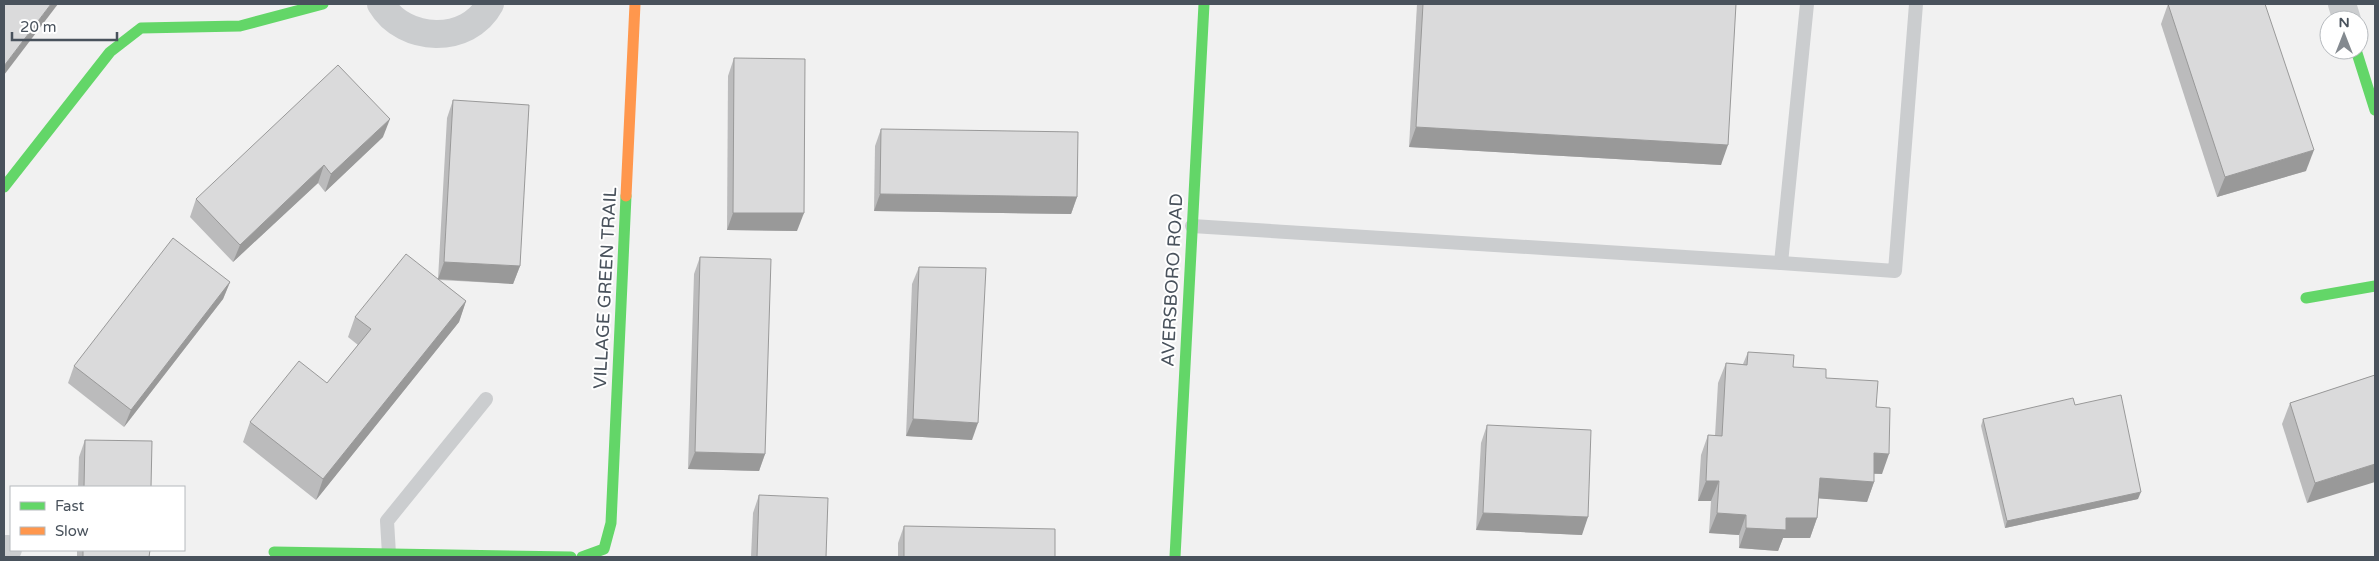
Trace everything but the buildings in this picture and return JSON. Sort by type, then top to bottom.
[{"type":"street","points":[[4,187],[110,52],[141,28],[240,26],[322,4]]},
{"type":"street","points":[[381,4],[387,14],[409,30],[436,35],[463,29],[485,13],[490,4]]},
{"type":"street","name":"VILLAGE GREEN TRAIL","points":[[582,557],[604,549],[611,523],[635,4]]},
{"type":"street","name":"AVERSBORO ROAD","points":[[1175,557],[1204,4]]},
{"type":"street","points":[[2359,60],[2375,110]]},
{"type":"street","points":[[2306,298],[2375,286]]},
{"type":"street","points":[[274,552],[571,557]]},
{"type":"lane","points":[[1781,263],[1806,4]]},
{"type":"lane","points":[[1192,226],[1895,271],[1916,4]]},
{"type":"lane","points":[[389,554],[387,521],[486,399]]},
{"type":"traffic: fast","points":[[4,187],[110,52],[141,28],[240,26],[323,4]]},
{"type":"traffic: fast","points":[[1175,557],[1204,4]]},
{"type":"traffic: fast","points":[[2359,60],[2375,110]]},
{"type":"traffic: fast","points":[[582,557],[604,549],[611,523],[626,196]]},
{"type":"traffic: fast","points":[[2306,298],[2375,286]]},
{"type":"traffic: fast","points":[[274,552],[571,557]]},
{"type":"traffic: slow","points":[[626,196],[635,4]]}]
